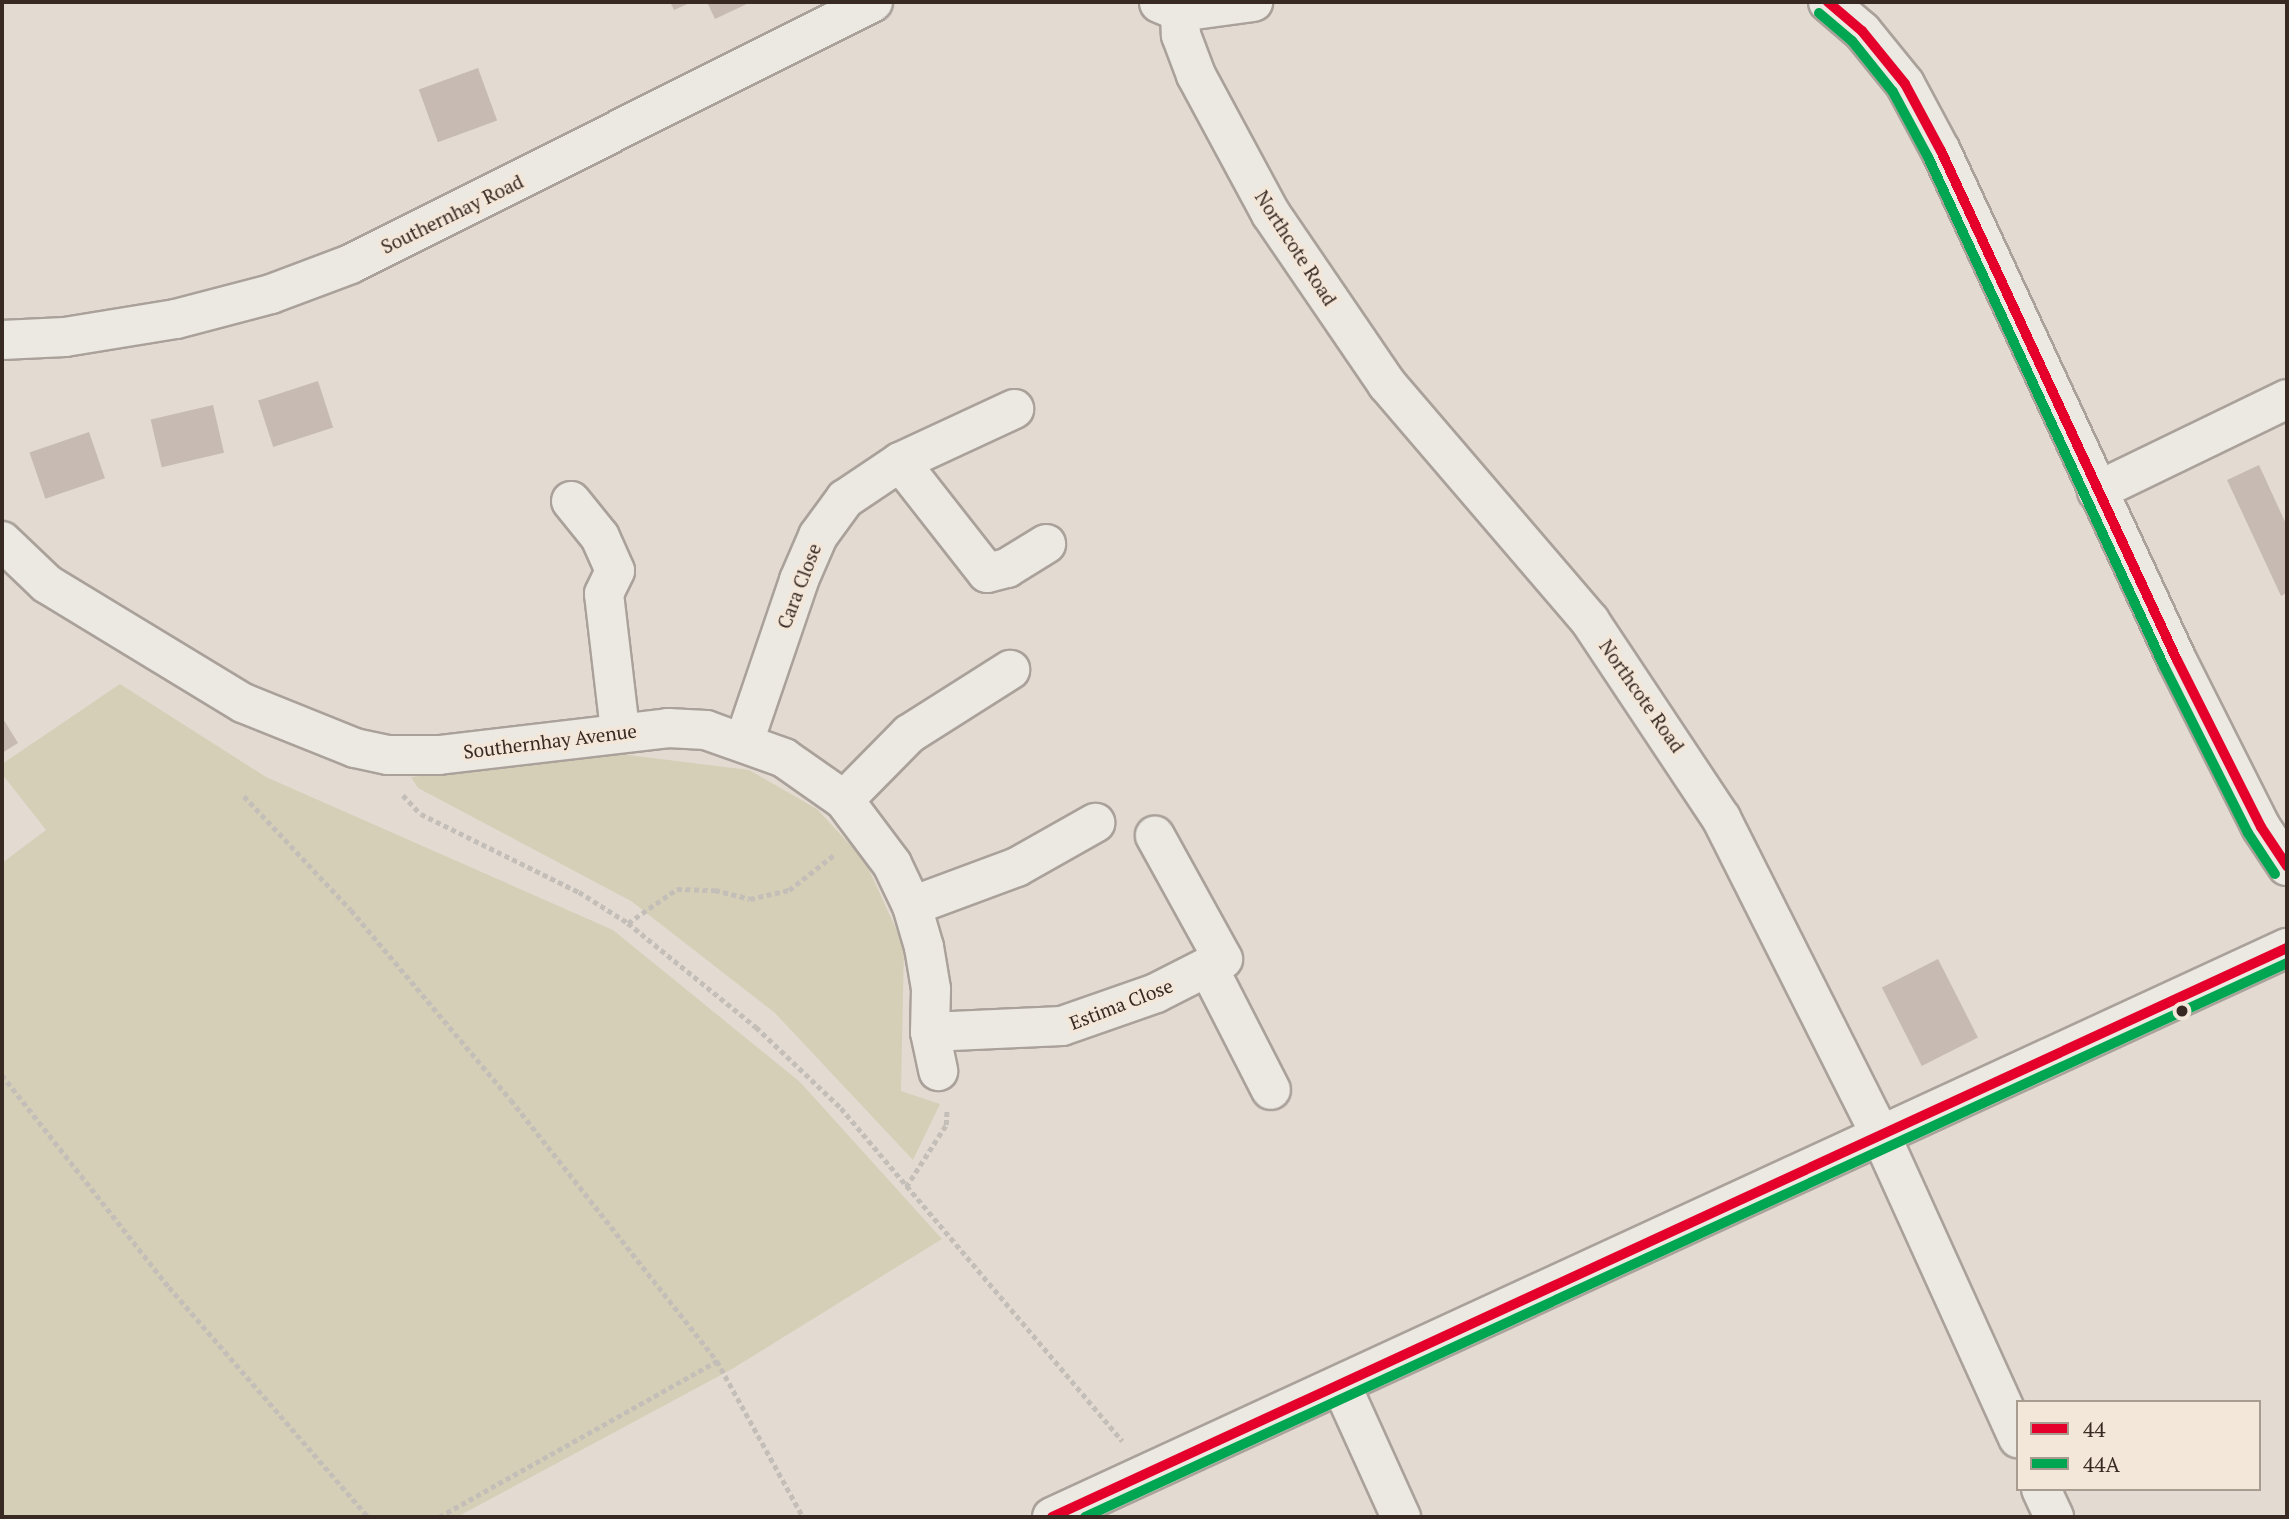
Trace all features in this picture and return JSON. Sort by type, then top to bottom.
[{"type":"street","name":"Southernhay Road","points":[[2,340],[65,337],[176,319],[271,294],[351,264],[873,2]]},
{"type":"street","points":[[1168,7],[1253,2]]},
{"type":"street","points":[[1828,2],[1861,31],[1905,85],[1941,151],[2097,491],[2261,827],[2287,866]]},
{"type":"street","name":"Northcote Road","points":[[1168,7],[1196,75],[1271,215],[1387,384],[1590,621],[1669,733],[1721,818],[1881,1136],[2016,1434]]},
{"type":"street","points":[[2097,491],[2287,400]]},
{"type":"street","name":"Cara Close","points":[[744,742],[818,536],[845,499],[900,462],[1014,409]]},
{"type":"street","points":[[900,462],[987,573],[1007,568],[1046,544]]},
{"type":"street","points":[[571,501],[600,537],[615,571],[604,594],[620,731]]},
{"type":"street","name":"Southernhay Avenue","points":[[7,560],[243,703],[321,737],[388,755],[439,755],[620,731],[706,730],[784,758],[856,812],[892,863],[912,906],[931,989],[930,1032],[938,1071]]},
{"type":"street","points":[[856,812],[909,734],[1010,670]]},
{"type":"street","points":[[912,906],[1017,867],[1095,823]]},
{"type":"street","points":[[1155,836],[1215,963],[1233,1015],[1272,1090]]},
{"type":"street","points":[[1052,1517],[1342,1387],[2287,947]]},
{"type":"street","name":"Estima Close","points":[[930,1032],[1062,1026],[1156,993],[1215,963]]},
{"type":"street","points":[[1342,1387],[1401,1517]]},
{"type":"street","points":[[2042,1491],[2054,1517]]},
{"type":"path","points":[[388,755],[403,796],[421,814],[579,892],[628,923],[799,1065],[1049,1349],[1148,1474]]},
{"type":"path","points":[[244,796],[351,910],[511,1100],[717,1361],[803,1517]]},
{"type":"path","points":[[628,923],[677,889],[715,890],[750,899],[789,890],[817,872],[856,812]]},
{"type":"path","points":[[906,1187],[946,1125],[948,1093],[938,1071]]},
{"type":"path","points":[[2,1075],[169,1287],[368,1517]]},
{"type":"path","points":[[439,1517],[717,1361]]},
{"type":"shaded area","points":[[120,684],[266,777],[613,930],[800,1082],[942,1239],[732,1369],[457,1517],[2,1517],[2,863],[46,830],[2,774],[2,764]]},
{"type":"shaded area","points":[[620,754],[749,770],[817,809],[865,861],[904,946],[901,1091],[940,1104],[913,1160],[775,1013],[631,901],[418,788],[411,777]]},
{"type":"building","points":[[670,2],[692,2],[674,10]]},
{"type":"building","points":[[707,2],[751,2],[715,19]]},
{"type":"building","points":[[478,68],[497,121],[438,142],[419,90]]},
{"type":"building","points":[[318,381],[333,428],[273,447],[258,400]]},
{"type":"building","points":[[213,405],[224,453],[162,467],[151,419]]},
{"type":"building","points":[[89,432],[105,478],[45,499],[29,453]]},
{"type":"building","points":[[2259,465],[2287,526],[2287,593],[2281,596],[2227,480]]},
{"type":"building","points":[[2,717],[18,743],[2,753]]},
{"type":"building","points":[[1938,959],[1978,1037],[1922,1066],[1882,988]]},
{"type":"transit line","name":"44","points":[[1828,2],[1862,31],[1905,84],[1941,151],[2177,660],[2261,827],[2287,866]]},
{"type":"transit line","name":"44A","points":[[1819,13],[1852,41],[1893,92],[1928,157],[2164,666],[2248,833],[2275,874]]},
{"type":"transit line","name":"44","points":[[1052,1517],[2287,948]]},
{"type":"transit line","name":"44A","points":[[1085,1517],[2287,963]]}]
